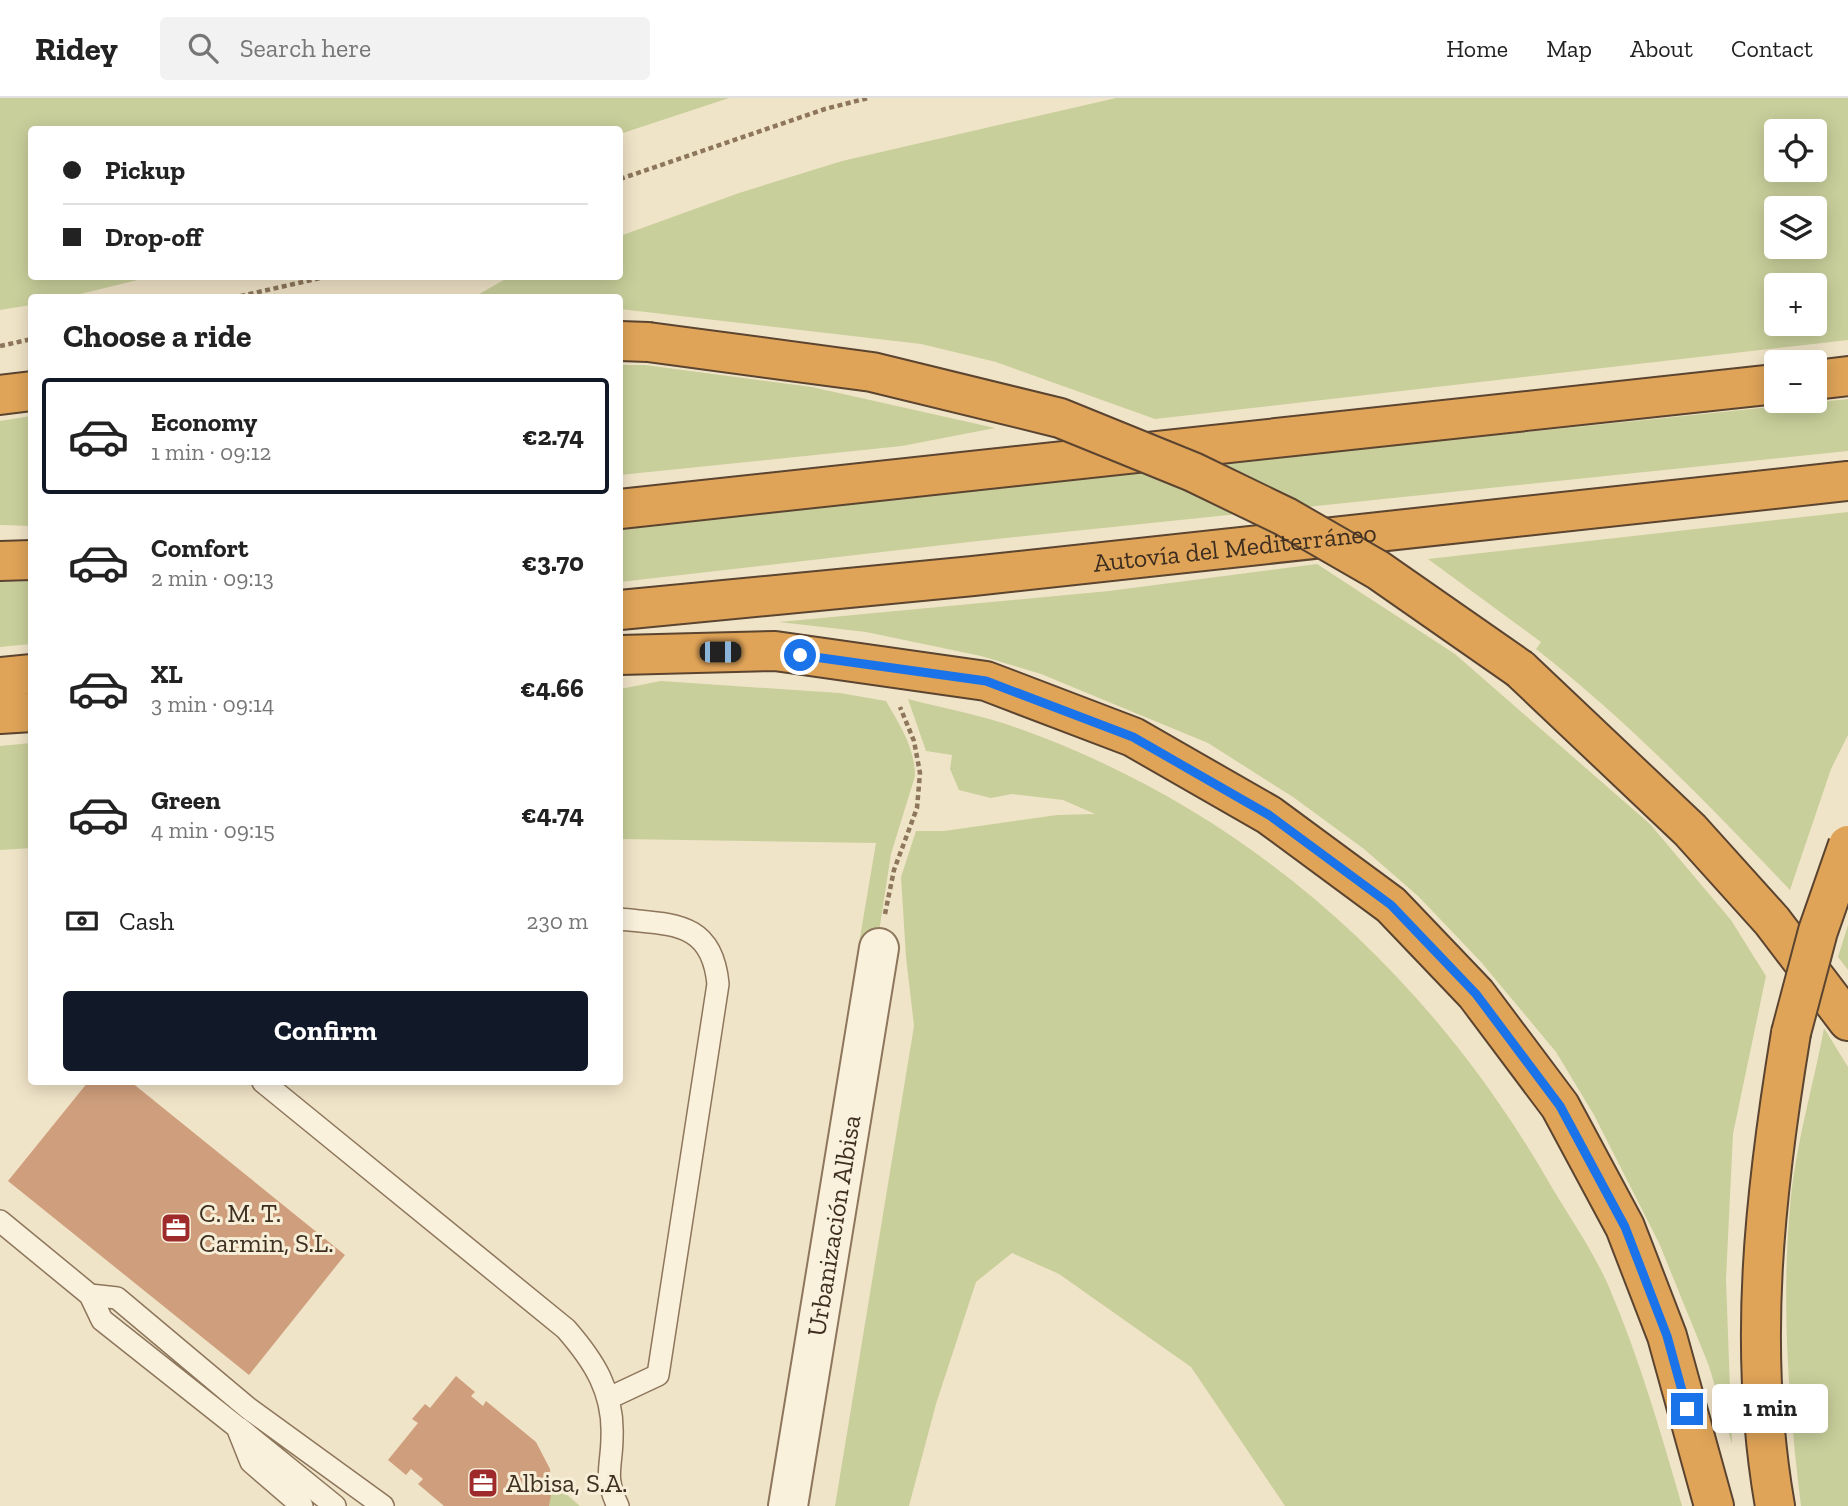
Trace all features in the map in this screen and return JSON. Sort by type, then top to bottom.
[{"type":"highway","points":[[634,341],[872,372],[1060,418],[1193,472],[1286,517],[1378,570],[1520,669],[1690,830],[1772,920],[1848,1021]]},
{"type":"highway","points":[[1827,379],[1848,376]]},
{"type":"highway","points":[[623,509],[1764,385]]},
{"type":"highway","points":[[0,395],[28,392]]},
{"type":"highway","name":"Autovía del Mediterráneo","points":[[623,610],[973,576],[1848,481]]},
{"type":"highway","points":[[0,561],[28,560]]},
{"type":"highway","points":[[623,655],[775,651],[986,681],[1133,737],[1269,815],[1391,905],[1476,994],[1560,1106],[1625,1227],[1667,1336],[1714,1506]]},
{"type":"highway","points":[[0,677],[28,674]]},
{"type":"highway","points":[[0,714],[28,712]]},
{"type":"highway","points":[[1775,1506],[1767,1463],[1759,1374],[1761,1273],[1771,1160],[1791,1033],[1818,931],[1848,845]]},
{"type":"street","name":"Urbanización Albisa","points":[[788,1506],[879,948]]},
{"type":"lane","points":[[610,1398],[658,1375],[718,984],[710,950],[699,936],[684,926],[623,919]]},
{"type":"lane","points":[[267,1085],[566,1329],[593,1360],[610,1398],[612,1438],[607,1465],[611,1492],[618,1506]]},
{"type":"lane","points":[[0,1221],[90,1295],[102,1320],[335,1506]]},
{"type":"lane","points":[[90,1295],[117,1297],[248,1408],[383,1506]]},
{"type":"lane","points":[[237,1427],[251,1462],[302,1506]]},
{"type":"path","points":[[623,179],[825,109],[868,98]]},
{"type":"path","points":[[250,294],[311,280]]},
{"type":"path","points":[[0,346],[28,340]]},
{"type":"path","points":[[874,665],[898,702],[914,741],[920,773],[917,808],[894,870],[879,948]]},
{"type":"green space","points":[[0,98],[729,98],[623,133],[623,126],[28,126],[28,280],[138,280],[80,294],[28,294],[28,305],[0,310]]},
{"type":"green space","points":[[1116,98],[1848,98],[1848,340],[1155,419],[996,362],[921,344],[623,309],[623,294],[479,294],[504,280],[623,280],[623,235],[739,193],[842,161]]},
{"type":"green space","points":[[623,365],[645,365],[812,387],[995,428],[902,446],[623,475]]},
{"type":"green space","points":[[1848,399],[1848,451],[978,541],[623,582],[623,530],[1764,408],[1764,413],[1827,413],[1827,401]]},
{"type":"green space","points":[[28,416],[28,526],[0,525],[0,421]]},
{"type":"green space","points":[[1848,512],[1848,735],[1831,769],[1790,890],[1635,734],[1536,649],[1541,642],[1428,559]]},
{"type":"green space","points":[[1317,564],[1455,654],[1650,824],[1731,920],[1766,976],[1733,1134],[1726,1279],[1732,1444],[1709,1366],[1659,1243],[1594,1115],[1556,1052],[1481,962],[1418,896],[1364,849],[1293,797],[1208,743],[1041,674],[981,656],[866,632],[779,622],[1109,591]]},
{"type":"green space","points":[[28,581],[28,644],[0,647],[0,582]]},
{"type":"green space","points":[[661,681],[840,693],[886,701],[910,746],[915,776],[891,854],[875,958],[865,968],[857,955],[876,843],[623,839],[623,688]]},
{"type":"green space","points":[[908,699],[1023,730],[1105,764],[1183,806],[1256,854],[1325,908],[1388,968],[1446,1033],[1499,1104],[1595,1259],[1609,1287],[1640,1368],[1682,1506],[1285,1506],[1191,1367],[1059,1274],[1012,1253],[976,1282],[936,1404],[909,1506],[835,1506],[914,1026],[901,877],[916,831],[944,831],[1057,815],[1095,814],[1063,800],[1012,794],[991,798],[959,790],[950,769],[952,755],[926,751]]},
{"type":"green space","points":[[28,743],[28,848],[0,850],[0,746]]},
{"type":"green space","points":[[1848,925],[1848,970],[1838,957]]},
{"type":"green space","points":[[1824,1028],[1848,1067],[1848,1506],[1801,1506],[1786,1319],[1787,1244],[1792,1184]]},
{"type":"green space","points":[[551,1481],[580,1506],[549,1506]]},
{"type":"building","points":[[86,1085],[135,1085],[345,1255],[249,1375],[8,1181]]},
{"type":"building","points":[[456,1376],[475,1392],[471,1396],[483,1406],[486,1401],[536,1442],[550,1469],[552,1490],[549,1506],[444,1506],[418,1484],[423,1479],[411,1469],[406,1475],[388,1460],[418,1423],[412,1419],[425,1404],[430,1408]]},
{"type":"place","name":"C. M. T. Carmin, S.L.","points":[[176,1228]]},
{"type":"place","name":"Albisa, S.A.","points":[[483,1483]]},
{"type":"route","points":[[800,655],[986,681],[1133,737],[1269,815],[1391,905],[1476,994],[1560,1106],[1625,1227],[1667,1336],[1687,1409]]}]
